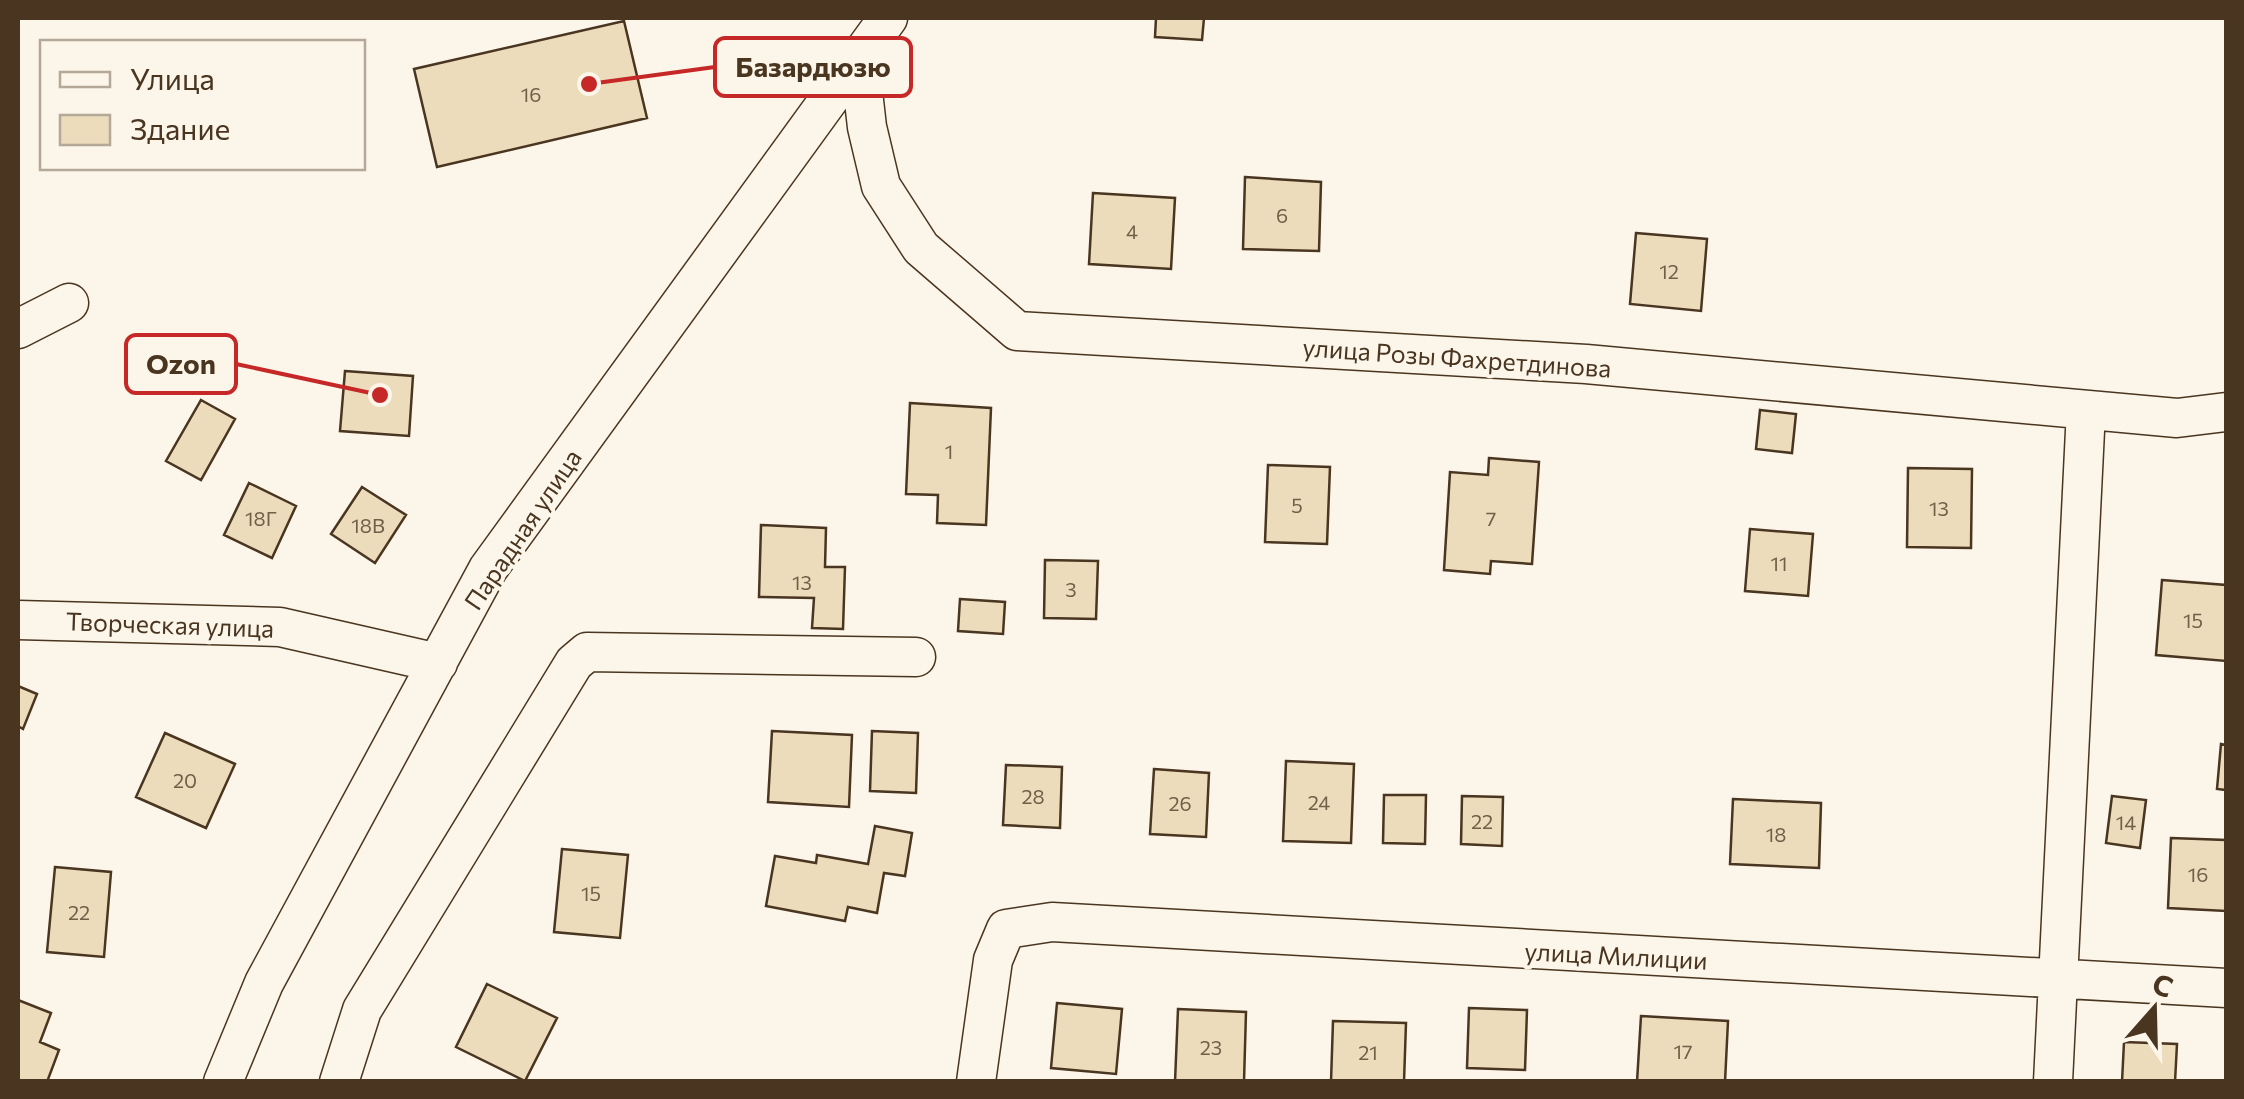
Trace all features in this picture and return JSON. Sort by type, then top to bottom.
[{"type":"street","name":"Парадная улица","points":[[223,1082],[264,983],[488,569],[888,18]]},
{"type":"street","name":"улица Розы Фахретдинова","points":[[859,57],[866,126],[882,186],[921,248],[1017,331],[1586,364],[2177,418],[2226,412]]},
{"type":"street","points":[[18,329],[69,302]]},
{"type":"street","points":[[2053,1082],[2086,410]]},
{"type":"street","name":"Творческая улица","points":[[18,620],[280,627],[438,663]]},
{"type":"street","points":[[339,1082],[362,1010],[574,664],[587,652],[916,657]]},
{"type":"street","name":"улица Милиции","points":[[976,1082],[993,960],[1006,929],[1052,922],[2226,988]]},
{"type":"building","points":[[1156,18],[1204,18],[1202,40],[1155,37]]},
{"type":"building","points":[[624,21],[647,118],[437,167],[414,69]]},
{"type":"building","points":[[1245,177],[1321,182],[1319,251],[1243,249]]},
{"type":"building","points":[[1093,193],[1175,198],[1171,269],[1089,264]]},
{"type":"building","points":[[1636,233],[1707,239],[1701,311],[1630,304]]},
{"type":"building","points":[[345,371],[413,376],[409,436],[340,431]]},
{"type":"building","points":[[201,400],[235,419],[201,480],[166,461]]},
{"type":"building","points":[[910,403],[991,408],[986,525],[937,523],[938,495],[906,494]]},
{"type":"building","points":[[1760,410],[1796,414],[1792,453],[1756,449]]},
{"type":"building","points":[[1489,458],[1539,462],[1532,564],[1491,561],[1490,574],[1444,570],[1450,472],[1488,475]]},
{"type":"building","points":[[1268,465],[1330,467],[1327,544],[1265,542]]},
{"type":"building","points":[[1908,468],[1972,469],[1971,548],[1907,547]]},
{"type":"building","points":[[249,483],[296,506],[272,558],[224,535]]},
{"type":"building","points":[[362,487],[406,515],[375,563],[331,534]]},
{"type":"building","points":[[761,525],[826,528],[825,567],[845,567],[843,629],[812,628],[814,598],[759,597]]},
{"type":"building","points":[[1750,529],[1813,534],[1808,596],[1745,591]]},
{"type":"building","points":[[1045,560],[1098,561],[1096,619],[1044,618]]},
{"type":"building","points":[[2162,580],[2226,585],[2226,661],[2156,655]]},
{"type":"building","points":[[960,599],[1005,602],[1003,634],[958,631]]},
{"type":"building","points":[[18,686],[37,694],[23,729],[18,726]]},
{"type":"building","points":[[772,731],[852,735],[849,807],[768,802]]},
{"type":"building","points":[[872,731],[918,733],[916,793],[870,791]]},
{"type":"building","points":[[165,733],[235,764],[206,828],[136,797]]},
{"type":"building","points":[[2221,744],[2226,745],[2226,790],[2217,789]]},
{"type":"building","points":[[1286,761],[1354,764],[1351,843],[1283,841]]},
{"type":"building","points":[[1006,765],[1062,767],[1060,828],[1003,825]]},
{"type":"building","points":[[1154,769],[1209,773],[1206,837],[1150,834]]},
{"type":"building","points":[[1384,795],[1426,795],[1425,844],[1383,843]]},
{"type":"building","points":[[1462,796],[1503,797],[1502,846],[1461,844]]},
{"type":"building","points":[[2112,796],[2146,800],[2140,848],[2106,843]]},
{"type":"building","points":[[1733,799],[1821,803],[1819,868],[1730,864]]},
{"type":"building","points":[[875,826],[912,833],[905,876],[884,873],[877,913],[848,907],[845,921],[766,906],[775,856],[816,863],[817,855],[868,864]]},
{"type":"building","points":[[2171,838],[2226,840],[2226,911],[2168,908]]},
{"type":"building","points":[[562,849],[628,855],[620,938],[554,932]]},
{"type":"building","points":[[55,867],[111,872],[104,957],[47,952]]},
{"type":"building","points":[[487,984],[557,1018],[525,1081],[456,1047]]},
{"type":"building","points":[[18,1000],[51,1013],[40,1042],[59,1050],[47,1082],[18,1082]]},
{"type":"building","points":[[1057,1003],[1122,1009],[1116,1074],[1051,1068]]},
{"type":"building","points":[[1469,1008],[1527,1010],[1525,1070],[1467,1068]]},
{"type":"building","points":[[1178,1009],[1246,1012],[1244,1082],[1175,1082]]},
{"type":"building","points":[[1641,1016],[1728,1021],[1725,1082],[1637,1082]]},
{"type":"building","points":[[1333,1021],[1406,1023],[1404,1082],[1331,1082]]},
{"type":"building","points":[[2124,1042],[2177,1044],[2175,1082],[2122,1082]]},
{"type":"place","name":"Базардюзю","points":[[589,84]]},
{"type":"place","name":"Ozon","points":[[380,395]]}]
